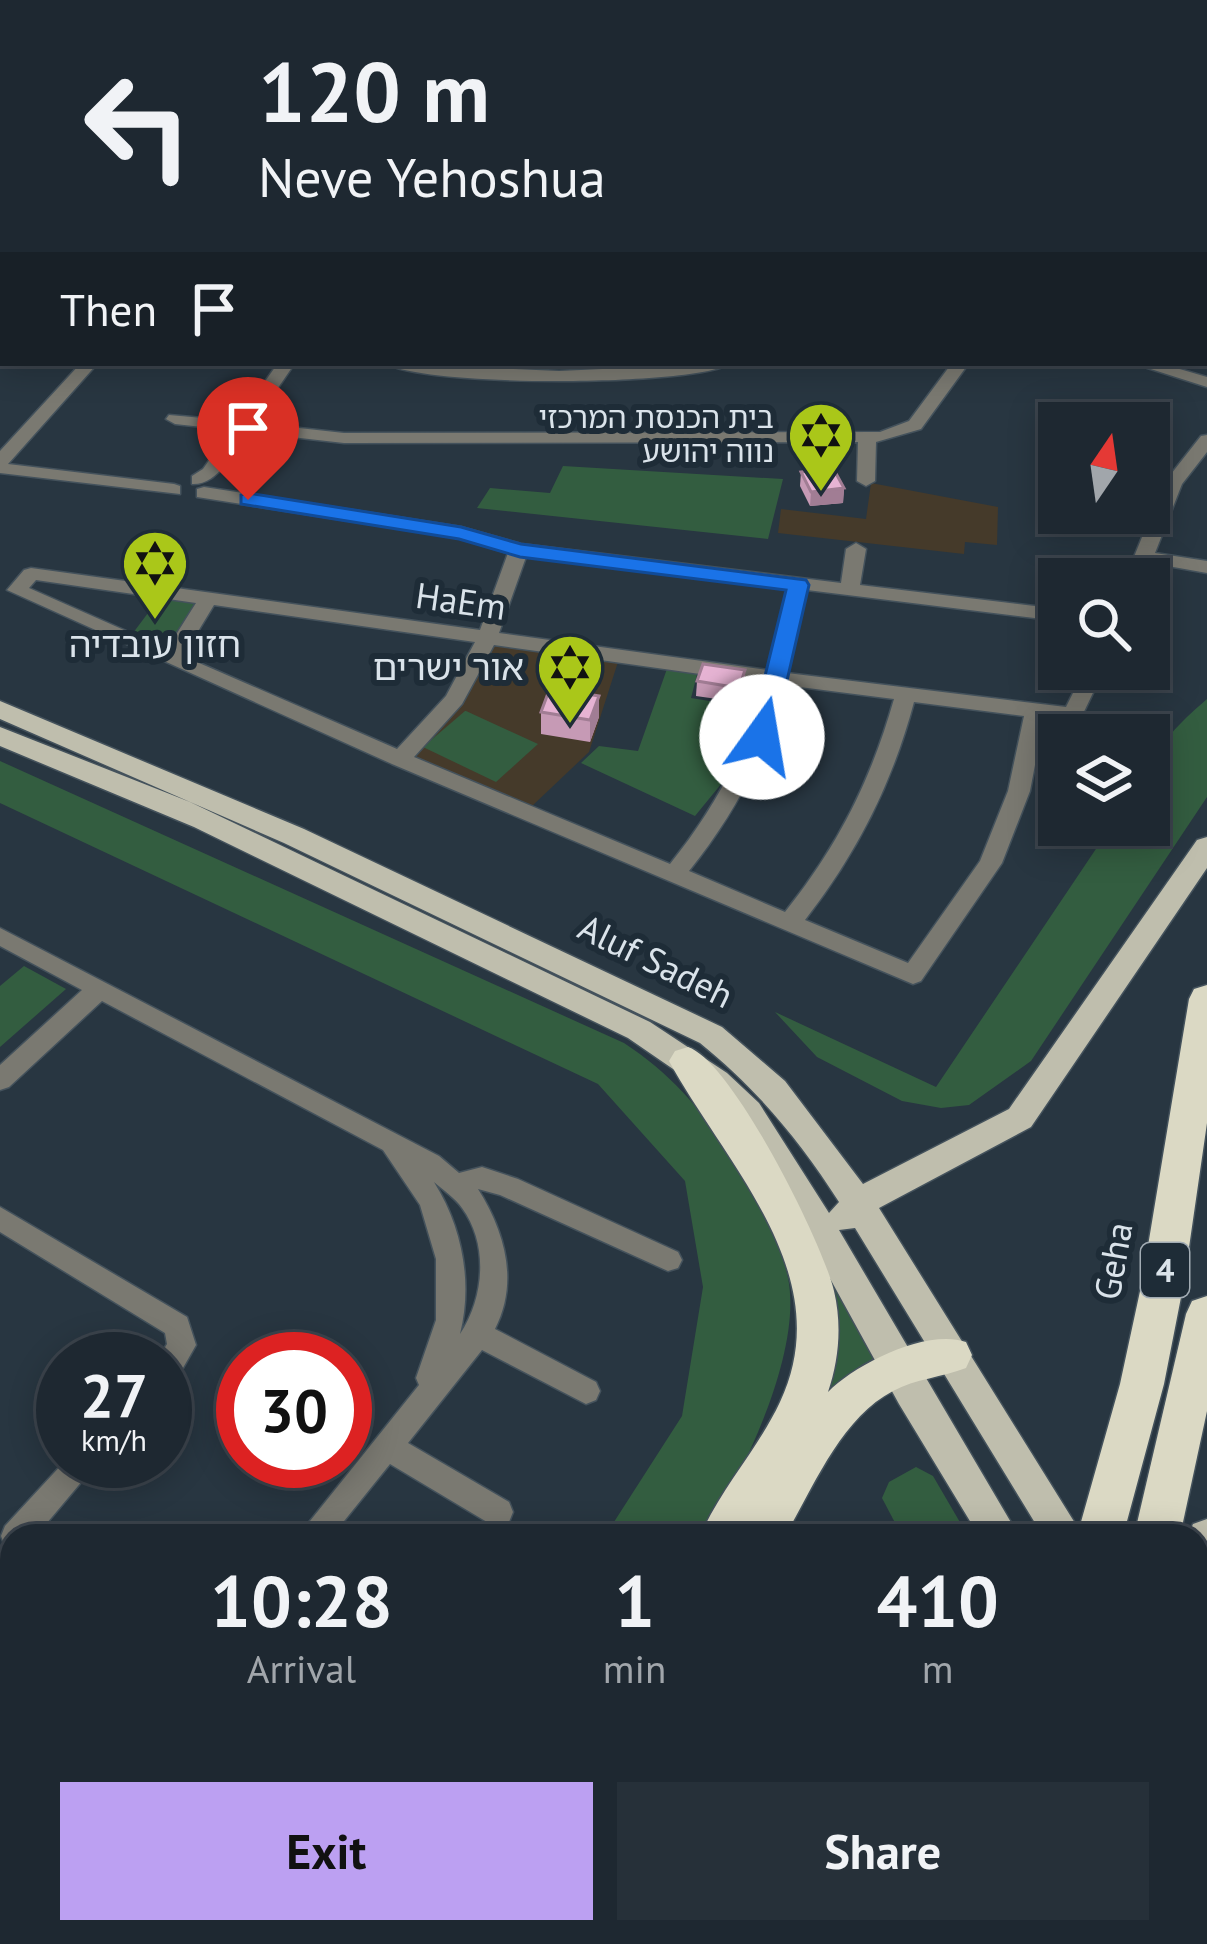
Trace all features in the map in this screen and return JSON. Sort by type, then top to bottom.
[{"type":"highway","name":"Geha","points":[[1103,1524],[1142,1384],[1163,1282],[1207,999]]},
{"type":"highway","points":[[688,1061],[772,1195],[807,1264],[818,1303],[813,1374],[730,1524]]},
{"type":"highway","name":"4","points":[[1160,1524],[1207,1314]]},
{"type":"highway","points":[[768,1524],[848,1401],[878,1377],[951,1355]]},
{"type":"main road","points":[[0,692],[349,862]]},
{"type":"main road","name":"Aluf Sadeh","points":[[0,710],[349,862],[711,1035],[770,1081],[836,1172],[1056,1524]]},
{"type":"main road","name":"Aluf Sadeh","points":[[0,726],[283,856],[639,1030],[688,1061],[748,1112],[991,1522]]},
{"type":"main road","points":[[0,736],[283,856]]},
{"type":"main road","points":[[826,1237],[857,1204],[1020,1118],[1207,847]]},
{"type":"main road","points":[[836,1172],[866,1177],[918,1168]]},
{"type":"street","points":[[0,439],[69,366]]},
{"type":"street","points":[[0,465],[87,366]]},
{"type":"street","points":[[201,486],[285,366]]},
{"type":"street","points":[[442,366],[621,367]]},
{"type":"street","points":[[175,419],[344,438],[874,437],[915,424],[959,366]]},
{"type":"street","points":[[1151,366],[1207,382]]},
{"type":"street","points":[[866,482],[874,437]]},
{"type":"street","points":[[1207,440],[1173,483],[1148,557],[1207,567]]},
{"type":"street","points":[[0,465],[174,490],[182,481],[461,533],[520,550],[1038,613]]},
{"type":"street","points":[[849,591],[856,549]]},
{"type":"street","points":[[400,759],[455,699],[487,638],[520,550]]},
{"type":"street","name":"HaEm","points":[[171,659],[17,590],[31,574],[1035,712],[1073,715],[1085,690]]},
{"type":"street","points":[[674,874],[712,831],[762,737],[798,585]]},
{"type":"street","points":[[208,599],[171,659],[913,974],[991,862],[1018,791],[1035,712]]},
{"type":"street","points":[[790,922],[839,862],[870,806],[906,695]]},
{"type":"street","points":[[0,936],[430,1163],[456,1184],[483,1222],[495,1272],[493,1298],[478,1334],[323,1524]]},
{"type":"street","points":[[0,1080],[99,989]]},
{"type":"street","points":[[383,1140],[423,1185],[439,1214],[453,1278],[444,1352],[387,1446]]},
{"type":"street","points":[[456,1184],[482,1178],[509,1187],[668,1260]]},
{"type":"street","points":[[0,1218],[177,1326],[179,1332]]},
{"type":"street","points":[[478,1334],[586,1391]]},
{"type":"street","points":[[387,1446],[498,1512]]},
{"type":"street","points":[[27,1524],[59,1488]]},
{"type":"shaded area","points":[[871,483],[998,507],[997,545],[965,542],[964,554],[778,533],[781,509],[866,519]]},
{"type":"shaded area","points":[[492,644],[618,662],[589,752],[531,807],[409,755]]},
{"type":"green space","points":[[563,466],[783,479],[768,539],[477,508],[490,488],[550,493]]},
{"type":"green space","points":[[160,597],[195,603],[167,647],[133,633]]},
{"type":"green space","points":[[668,666],[698,671],[691,698],[759,709],[740,761],[695,816],[581,763],[599,746],[638,751]]},
{"type":"green space","points":[[1207,699],[1207,797],[1031,1061],[969,1105],[941,1108],[902,1101],[817,1057],[775,1012],[936,1087],[1098,846],[1170,846],[1170,736]]},
{"type":"green space","points":[[465,711],[538,744],[496,782],[423,747]]},
{"type":"green space","points":[[0,761],[624,1043],[683,1092],[731,1154],[766,1213],[784,1262],[790,1308],[787,1341],[766,1412],[711,1524],[613,1524],[682,1416],[703,1287],[685,1181],[598,1084],[0,803]]},
{"type":"green space","points":[[24,966],[66,989],[0,1047],[0,986]]},
{"type":"green space","points":[[819,1276],[835,1276],[884,1362],[812,1437]]},
{"type":"green space","points":[[916,1467],[933,1476],[961,1524],[896,1524],[882,1498],[889,1482]]},
{"type":"building","points":[[833,468],[844,488],[811,492],[801,472]]},
{"type":"building","points":[[703,664],[745,670],[739,688],[697,681]]},
{"type":"building","points":[[550,688],[599,696],[590,720],[541,712]]},
{"type":"place","name":"בית הכנסת המרכזי נווה יהושע","points":[[821,494]]},
{"type":"place","name":"חזון עובדיה","points":[[155,622]]},
{"type":"place","name":"אור ישרים","points":[[570,726]]},
{"type":"route","points":[[248,500],[461,533],[520,550],[798,585],[762,737]]}]
